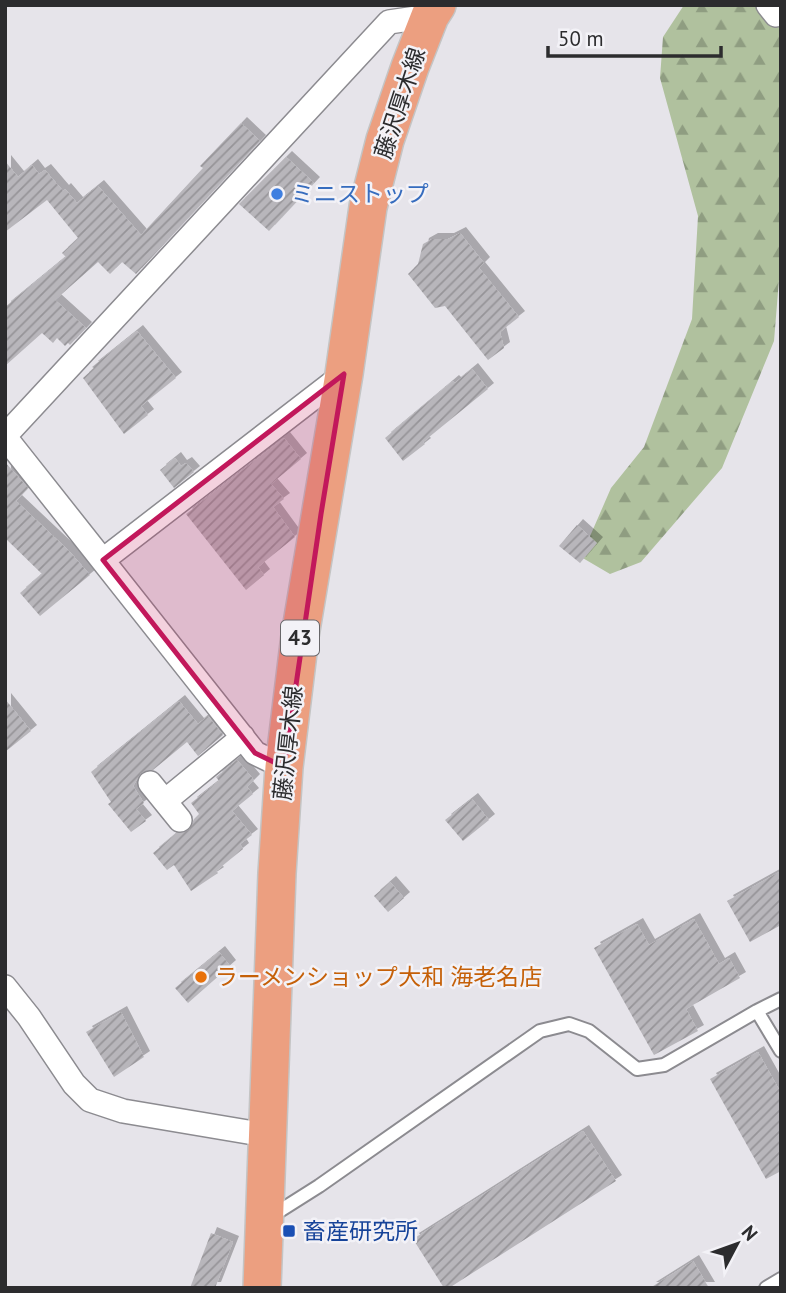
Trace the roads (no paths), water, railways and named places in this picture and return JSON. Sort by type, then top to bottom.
[{"type":"main road","name":"藤沢厚木線","points":[[262,1288],[277,873],[284,767],[300,636],[344,374],[368,207],[385,140],[430,9]]},
{"type":"street","points":[[284,767],[255,753],[5,437],[389,22],[430,9]]},
{"type":"street","points":[[103,561],[344,374]]},
{"type":"street","points":[[165,801],[243,737]]},
{"type":"street","points":[[150,783],[180,820]]},
{"type":"street","points":[[5,987],[74,1084],[90,1100],[123,1111],[267,1135]]},
{"type":"lane","points":[[264,1221],[319,1186],[540,1031],[569,1024],[589,1031],[637,1069],[664,1065],[781,999]]},
{"type":"lane","points":[[757,1011],[781,1051]]},
{"type":"lane","points":[[766,1288],[781,1279]]},
{"type":"place","name":"ミニストップ","points":[[277,194]]},
{"type":"place","name":"ラーメンショップ大和 海老名店","points":[[201,977]]},
{"type":"place","name":"畜産研究所","points":[[289,1231]]}]
